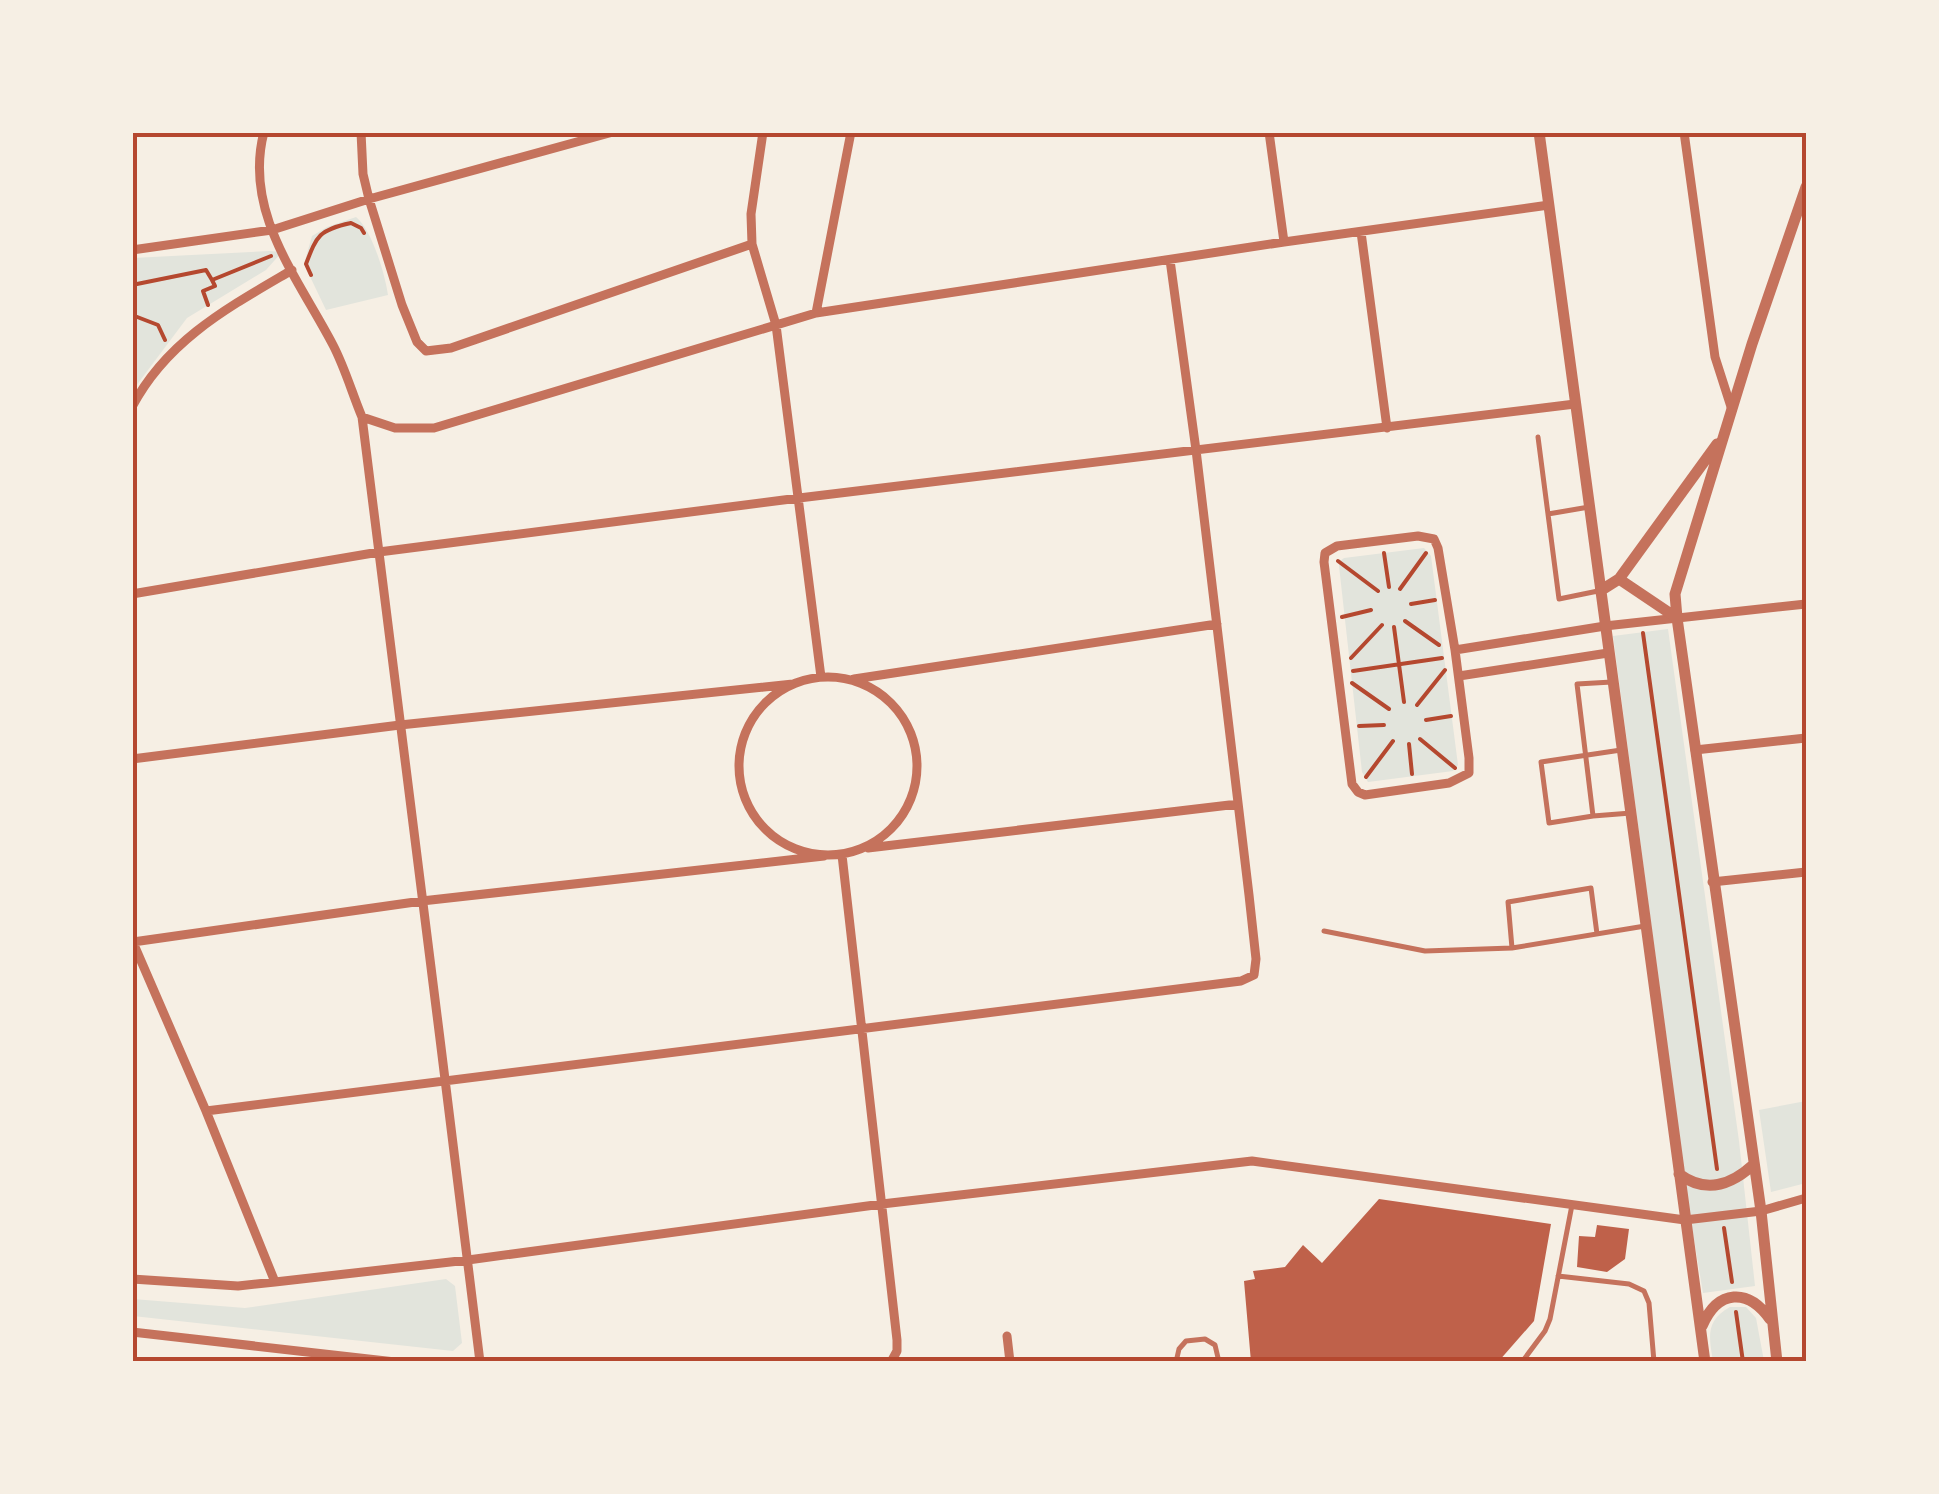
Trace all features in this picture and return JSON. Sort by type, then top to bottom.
[{"type":"street","points":[[264,132],[257,166],[261,200],[282,252],[335,348],[362,417],[480,1362]]},
{"type":"street","points":[[361,132],[369,199],[402,305],[417,342],[426,352],[451,348],[752,244]]},
{"type":"street","points":[[132,250],[272,230],[572,138],[614,132]]},
{"type":"street","points":[[763,132],[751,214],[752,244],[776,325],[821,677]]},
{"type":"street","points":[[816,313],[851,132]]},
{"type":"street","points":[[1270,132],[1284,242]]},
{"type":"street","points":[[1540,132],[1705,1362]]},
{"type":"street","points":[[1684,132],[1715,357],[1732,410]]},
{"type":"street","points":[[1777,1362],[1761,1210],[1676,618],[1677,584],[1806,187]]},
{"type":"street","points":[[362,417],[395,428],[434,428],[816,313],[1549,205]]},
{"type":"street","points":[[1361,232],[1387,428]]},
{"type":"street","points":[[206,1111],[1241,981],[1254,975],[1256,959],[1217,624],[1170,260]]},
{"type":"street","points":[[132,407],[164,360],[188,336],[292,270]]},
{"type":"street","points":[[132,594],[379,552],[1575,404]]},
{"type":"street","points":[[1600,591],[1618,579],[1725,432]]},
{"type":"street","points":[[1418,536],[1434,539],[1455,653],[1469,773],[1449,783],[1365,795],[1352,784],[1326,553],[1338,546],[1382,540],[1418,536]]},
{"type":"street","points":[[1618,579],[1676,618]]},
{"type":"street","points":[[1455,653],[1606,626],[1806,604]]},
{"type":"street","points":[[132,759],[400,725],[793,684],[821,677],[851,680],[1217,624]]},
{"type":"street","points":[[1458,676],[1608,653]]},
{"type":"street","points":[[851,680],[876,690],[897,708],[912,732],[918,758],[916,786],[906,811],[889,832],[866,848]]},
{"type":"street","points":[[793,684],[764,704],[744,734],[738,758],[739,782],[760,825],[778,841],[800,852],[824,856]]},
{"type":"street","points":[[1695,750],[1806,738]]},
{"type":"street","points":[[275,1282],[133,941],[422,902],[842,855],[866,848],[1238,804]]},
{"type":"street","points":[[842,855],[898,1340],[892,1360]]},
{"type":"street","points":[[1712,882],[1806,872]]},
{"type":"street","points":[[132,1280],[238,1286],[1252,1161],[1685,1220],[1761,1210],[1806,1198]]},
{"type":"street","points":[[1680,1174],[1704,1186],[1719,1186],[1753,1166]]},
{"type":"street","points":[[1700,1330],[1714,1305],[1734,1296],[1748,1298],[1762,1307],[1772,1321]]},
{"type":"street","points":[[132,1332],[395,1362]]},
{"type":"street","points":[[1007,1336],[1010,1362]]},
{"type":"lane","points":[[1538,437],[1559,598],[1600,591]]},
{"type":"lane","points":[[1548,514],[1588,507]]},
{"type":"lane","points":[[1593,816],[1576,684],[1612,682]]},
{"type":"lane","points":[[1622,750],[1541,762],[1549,823],[1631,812]]},
{"type":"lane","points":[[1512,948],[1508,902],[1558,893],[1591,888],[1597,934]]},
{"type":"lane","points":[[1324,930],[1425,951],[1512,948],[1646,926]]},
{"type":"lane","points":[[1522,1362],[1550,1320],[1572,1205]]},
{"type":"lane","points":[[1558,1276],[1629,1284],[1644,1291],[1649,1303],[1654,1362]]},
{"type":"lane","points":[[1176,1362],[1186,1342],[1205,1339],[1215,1345],[1219,1362]]},
{"type":"path","points":[[313,280],[306,264],[316,238],[352,223],[361,228],[366,238]]},
{"type":"path","points":[[212,280],[282,252]]},
{"type":"path","points":[[132,285],[206,270],[215,286],[203,290],[208,304]]},
{"type":"path","points":[[132,315],[158,325],[167,344]]},
{"type":"path","points":[[1400,590],[1434,539]]},
{"type":"path","points":[[1382,540],[1389,588]]},
{"type":"path","points":[[1326,553],[1378,591]]},
{"type":"path","points":[[1410,604],[1446,598]]},
{"type":"path","points":[[1331,619],[1371,610]]},
{"type":"path","points":[[1405,621],[1455,653]]},
{"type":"path","points":[[1641,622],[1719,1186]]},
{"type":"path","points":[[1338,673],[1382,625]]},
{"type":"path","points":[[1394,626],[1404,702]]},
{"type":"path","points":[[1338,673],[1399,666],[1455,653]]},
{"type":"path","points":[[1418,706],[1455,653]]},
{"type":"path","points":[[1338,673],[1389,709]]},
{"type":"path","points":[[1426,720],[1464,714]]},
{"type":"path","points":[[1345,727],[1384,725]]},
{"type":"path","points":[[1420,739],[1465,776]]},
{"type":"path","points":[[1358,792],[1393,741]]},
{"type":"path","points":[[1409,744],[1414,788]]},
{"type":"path","points":[[1722,1216],[1743,1362]]},
{"type":"shaded area","points":[[356,217],[372,242],[388,295],[326,310],[304,264],[312,236]]},
{"type":"shaded area","points":[[282,252],[266,270],[187,318],[133,390],[133,258]]},
{"type":"shaded area","points":[[1424,548],[1431,556],[1458,765],[1453,771],[1368,782],[1362,772],[1340,561]]},
{"type":"shaded area","points":[[1668,629],[1739,1141],[1755,1286],[1703,1293],[1613,636]]},
{"type":"shaded area","points":[[1806,1101],[1806,1183],[1771,1192],[1759,1110]]},
{"type":"shaded area","points":[[446,1279],[455,1286],[462,1343],[453,1351],[133,1316],[133,1299],[245,1308]]},
{"type":"shaded area","points":[[1730,1307],[1746,1307],[1756,1318],[1764,1361],[1713,1361],[1713,1324]]},
{"type":"building","points":[[1379,1199],[1551,1224],[1534,1321],[1498,1362],[1251,1362],[1244,1281],[1255,1279],[1253,1271],[1285,1267],[1303,1245],[1322,1263]]},
{"type":"building","points":[[1597,1225],[1629,1229],[1625,1259],[1607,1272],[1577,1267],[1579,1236],[1595,1237]]}]
